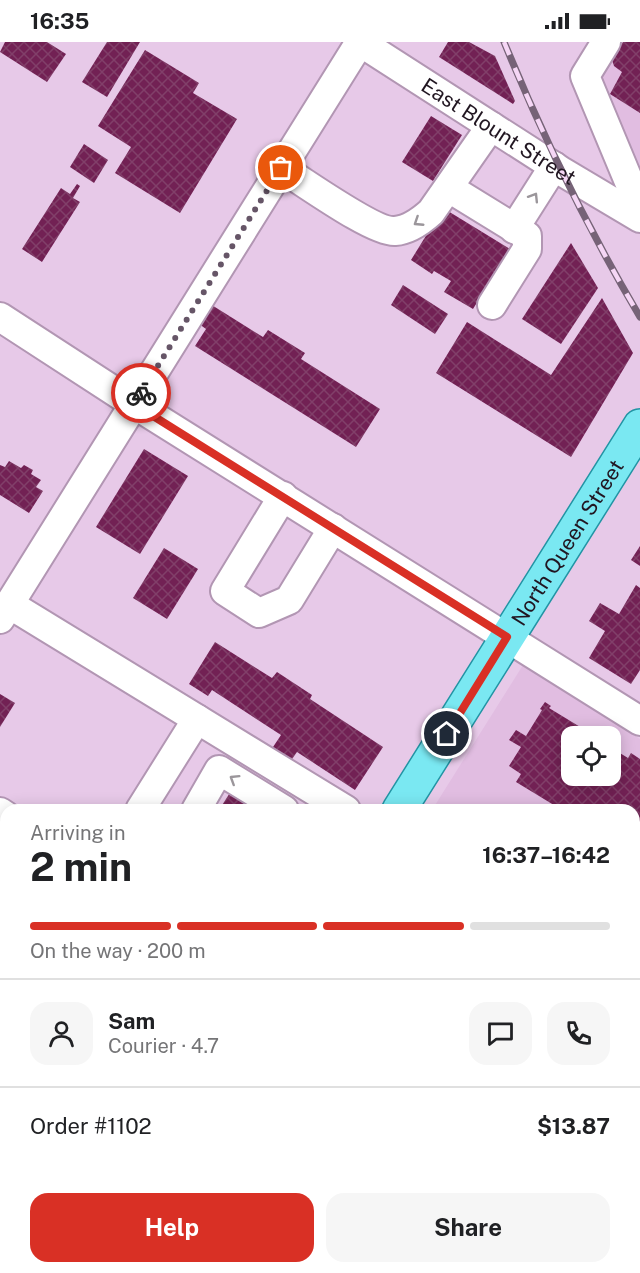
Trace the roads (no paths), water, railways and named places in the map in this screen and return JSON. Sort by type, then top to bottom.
[{"type":"main road","name":"North Queen Street","points":[[403,804],[640,426]]},
{"type":"street","points":[[336,804],[197,719],[5,611],[360,42]]},
{"type":"street","name":"East Blount Street","points":[[360,42],[640,218]]},
{"type":"street","points":[[606,42],[585,76],[640,208]]},
{"type":"street","points":[[281,168],[364,220],[393,232],[408,228],[431,212],[491,126]]},
{"type":"street","points":[[514,229],[554,166]]},
{"type":"street","points":[[449,188],[527,236],[527,249],[492,305]]},
{"type":"street","points":[[0,317],[134,404],[507,637],[636,709]]},
{"type":"street","points":[[283,496],[225,591],[259,613],[289,600],[333,528]]},
{"type":"street","points":[[144,804],[197,719]]},
{"type":"street","points":[[199,804],[219,770],[274,804]]},
{"type":"railway","points":[[504,42],[567,182],[640,317]]}]
